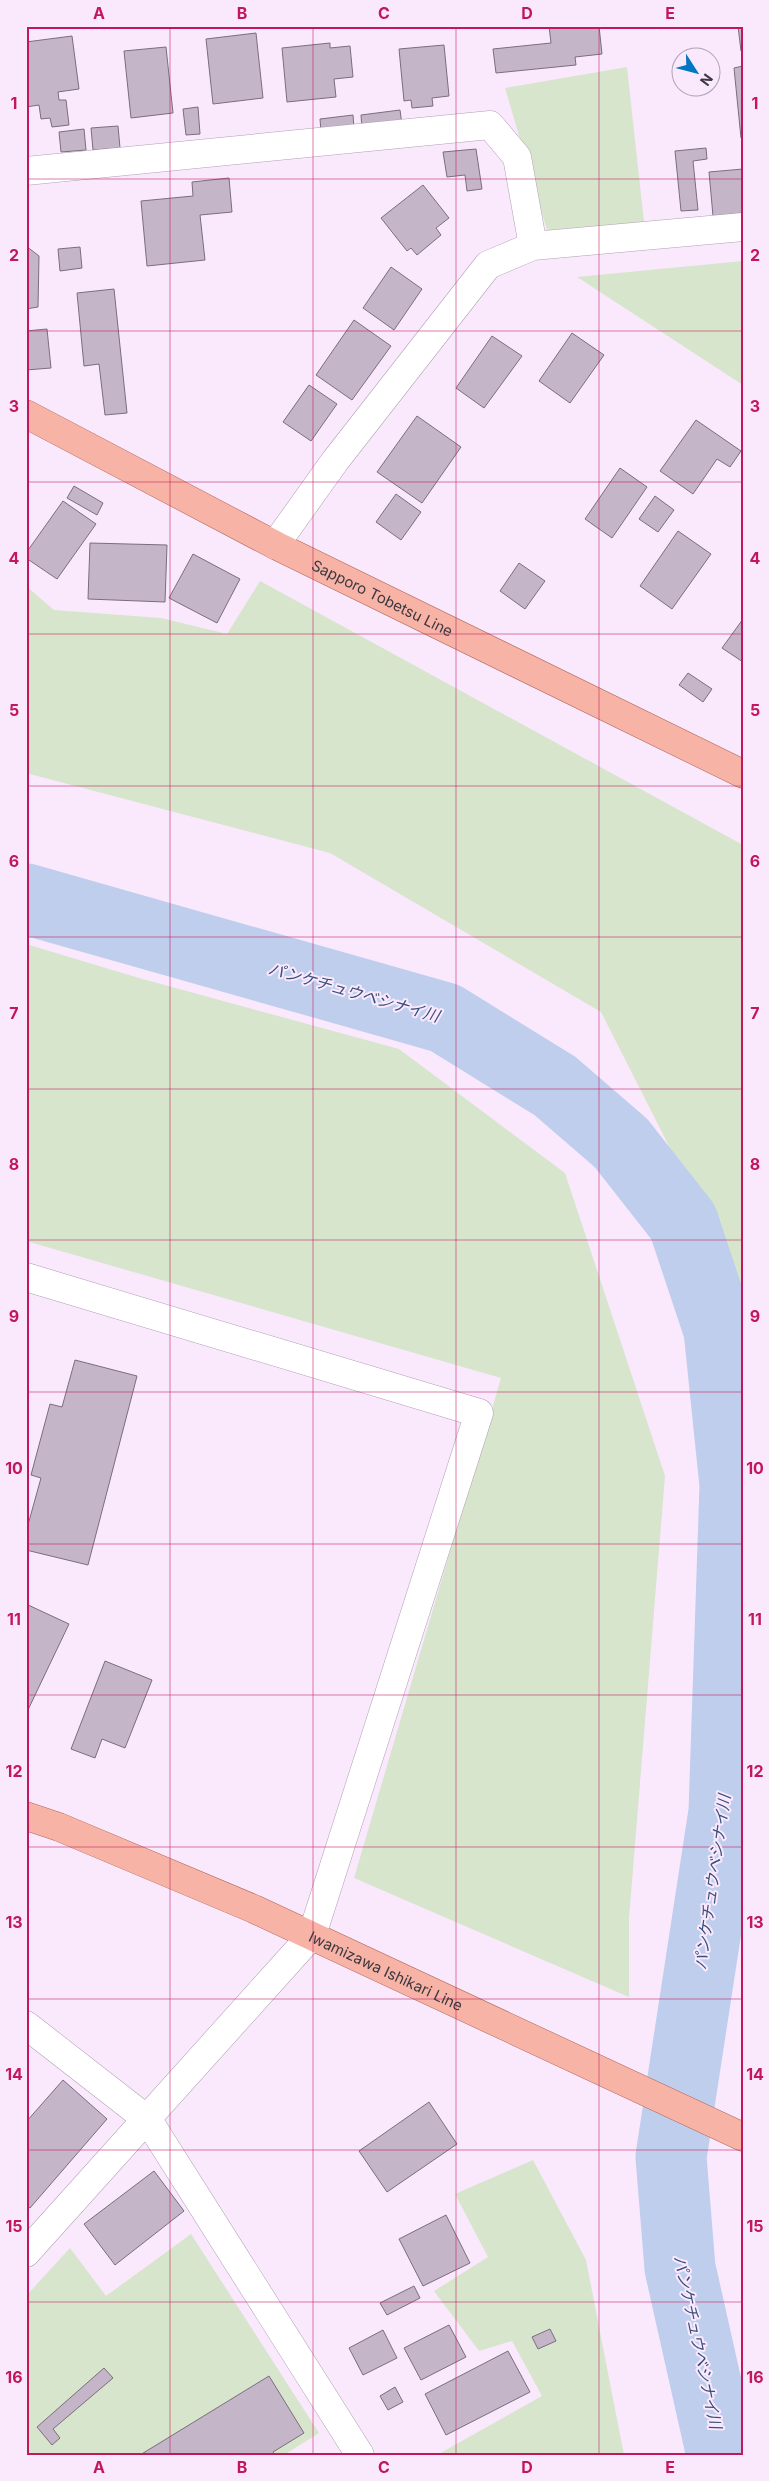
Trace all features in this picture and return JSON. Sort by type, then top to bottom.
[{"type":"main road","name":"Sapporo Tobetsu Line","points":[[26,414],[275,545],[743,774]]},
{"type":"main road","name":"Iwamizawa Ishikari Line","points":[[26,1816],[77,1834],[312,1935],[738,2135]]},
{"type":"street","points":[[26,171],[490,125],[517,157],[533,246]]},
{"type":"street","points":[[275,545],[335,461],[488,265],[533,246],[743,228]]},
{"type":"street","points":[[26,1278],[479,1413],[312,1935],[148,2120],[26,2253]]},
{"type":"street","points":[[26,2025],[148,2120],[360,2455]]},
{"type":"green space","points":[[627,67],[644,222],[547,230],[505,88]]},
{"type":"green space","points":[[743,261],[743,385],[577,277]]},
{"type":"green space","points":[[260,581],[743,845],[743,1292],[601,1012],[330,853],[26,773],[26,586],[54,610],[161,618],[227,634]]},
{"type":"green space","points":[[26,944],[139,978],[399,1049],[565,1173],[665,1476],[629,1918],[629,1997],[354,1878],[501,1378],[26,1241]]},
{"type":"green space","points":[[533,2160],[586,2260],[624,2455],[437,2455],[542,2396],[512,2341],[479,2351],[434,2291],[488,2257],[455,2194]]},
{"type":"green space","points":[[191,2234],[319,2433],[284,2455],[26,2455],[26,2296],[70,2248],[106,2296]]},
{"type":"building","points":[[549,26],[599,26],[602,54],[575,57],[576,65],[496,73],[493,49],[551,43]]},
{"type":"building","points":[[738,26],[743,26],[743,51],[741,51]]},
{"type":"building","points":[[256,33],[263,98],[213,104],[206,39]]},
{"type":"building","points":[[72,36],[79,89],[58,92],[59,100],[66,100],[69,125],[52,127],[50,118],[41,119],[39,105],[26,107],[26,42]]},
{"type":"building","points":[[330,43],[330,48],[350,46],[353,77],[334,79],[336,97],[287,102],[282,48]]},
{"type":"building","points":[[444,45],[449,96],[432,98],[433,106],[412,108],[411,100],[404,101],[399,49]]},
{"type":"building","points":[[166,47],[173,113],[131,118],[124,51]]},
{"type":"building","points":[[743,66],[743,138],[741,138],[734,68]]},
{"type":"building","points":[[198,107],[200,134],[186,135],[183,109]]},
{"type":"building","points":[[400,110],[402,125],[362,129],[361,115]]},
{"type":"building","points":[[353,115],[354,128],[321,131],[320,119]]},
{"type":"building","points":[[118,126],[120,148],[93,150],[91,128]]},
{"type":"building","points":[[84,129],[86,150],[61,152],[59,132]]},
{"type":"building","points":[[706,148],[707,159],[693,161],[698,210],[681,211],[675,151]]},
{"type":"building","points":[[476,149],[482,189],[467,191],[465,175],[447,177],[443,152]]},
{"type":"building","points":[[743,169],[743,213],[713,216],[709,172]]},
{"type":"building","points":[[229,178],[232,212],[200,215],[205,260],[147,266],[141,201],[193,196],[192,182]]},
{"type":"building","points":[[423,185],[449,218],[436,228],[441,235],[417,255],[411,248],[407,251],[381,218]]},
{"type":"building","points":[[26,246],[39,256],[38,307],[26,309]]},
{"type":"building","points":[[80,247],[82,268],[60,271],[58,249]]},
{"type":"building","points":[[391,267],[422,289],[394,330],[363,308]]},
{"type":"building","points":[[114,289],[127,413],[105,415],[99,364],[84,366],[77,293]]},
{"type":"building","points":[[354,320],[391,346],[352,400],[316,375]]},
{"type":"building","points":[[47,329],[51,368],[26,370],[26,331]]},
{"type":"building","points":[[572,333],[604,355],[570,403],[539,381]]},
{"type":"building","points":[[492,336],[522,356],[484,408],[456,388]]},
{"type":"building","points":[[309,385],[337,404],[311,441],[283,422]]},
{"type":"building","points":[[417,416],[461,447],[422,503],[377,472]]},
{"type":"building","points":[[696,420],[741,451],[730,467],[717,459],[693,494],[660,471]]},
{"type":"building","points":[[620,468],[647,487],[612,538],[585,519]]},
{"type":"building","points":[[74,486],[103,503],[97,515],[67,498]]},
{"type":"building","points":[[396,494],[421,512],[401,540],[376,522]]},
{"type":"building","points":[[655,496],[674,510],[658,532],[639,519]]},
{"type":"building","points":[[63,501],[96,524],[57,579],[26,558],[26,553]]},
{"type":"building","points":[[678,531],[711,554],[672,609],[640,586]]},
{"type":"building","points":[[90,543],[167,545],[165,602],[88,599]]},
{"type":"building","points":[[193,554],[240,579],[217,623],[169,598]]},
{"type":"building","points":[[519,563],[545,581],[525,609],[500,591]]},
{"type":"building","points":[[743,619],[743,662],[722,648]]},
{"type":"building","points":[[688,673],[712,689],[703,702],[679,685]]},
{"type":"building","points":[[75,1360],[137,1376],[88,1565],[26,1550],[26,1532],[41,1478],[31,1475],[50,1404],[62,1407]]},
{"type":"building","points":[[26,1604],[69,1624],[26,1714]]},
{"type":"building","points":[[105,1661],[152,1680],[125,1748],[102,1739],[95,1758],[71,1749]]},
{"type":"building","points":[[63,2080],[107,2119],[30,2208],[26,2205],[26,2122]]},
{"type":"building","points":[[429,2102],[457,2144],[387,2192],[359,2151]]},
{"type":"building","points":[[154,2171],[184,2211],[115,2265],[84,2224]]},
{"type":"building","points":[[446,2215],[470,2263],[423,2286],[399,2239]]},
{"type":"building","points":[[414,2286],[420,2298],[387,2315],[380,2303]]},
{"type":"building","points":[[449,2325],[466,2357],[421,2380],[404,2348]]},
{"type":"building","points":[[550,2329],[556,2341],[538,2349],[532,2337]]},
{"type":"building","points":[[383,2330],[397,2358],[363,2375],[349,2348]]},
{"type":"building","points":[[508,2351],[530,2392],[446,2435],[425,2394]]},
{"type":"building","points":[[104,2368],[113,2378],[53,2429],[60,2438],[52,2445],[37,2427]]},
{"type":"building","points":[[269,2376],[304,2433],[273,2452],[275,2455],[140,2455]]},
{"type":"building","points":[[395,2387],[403,2402],[388,2410],[380,2396]]},
{"type":"waterway","name":"パンケチュウベシナイ川","points":[[26,899],[445,1018],[555,1086],[621,1143],[683,1222],[719,1330],[735,1485],[724,1812],[671,2157],[680,2268],[722,2455]]}]
